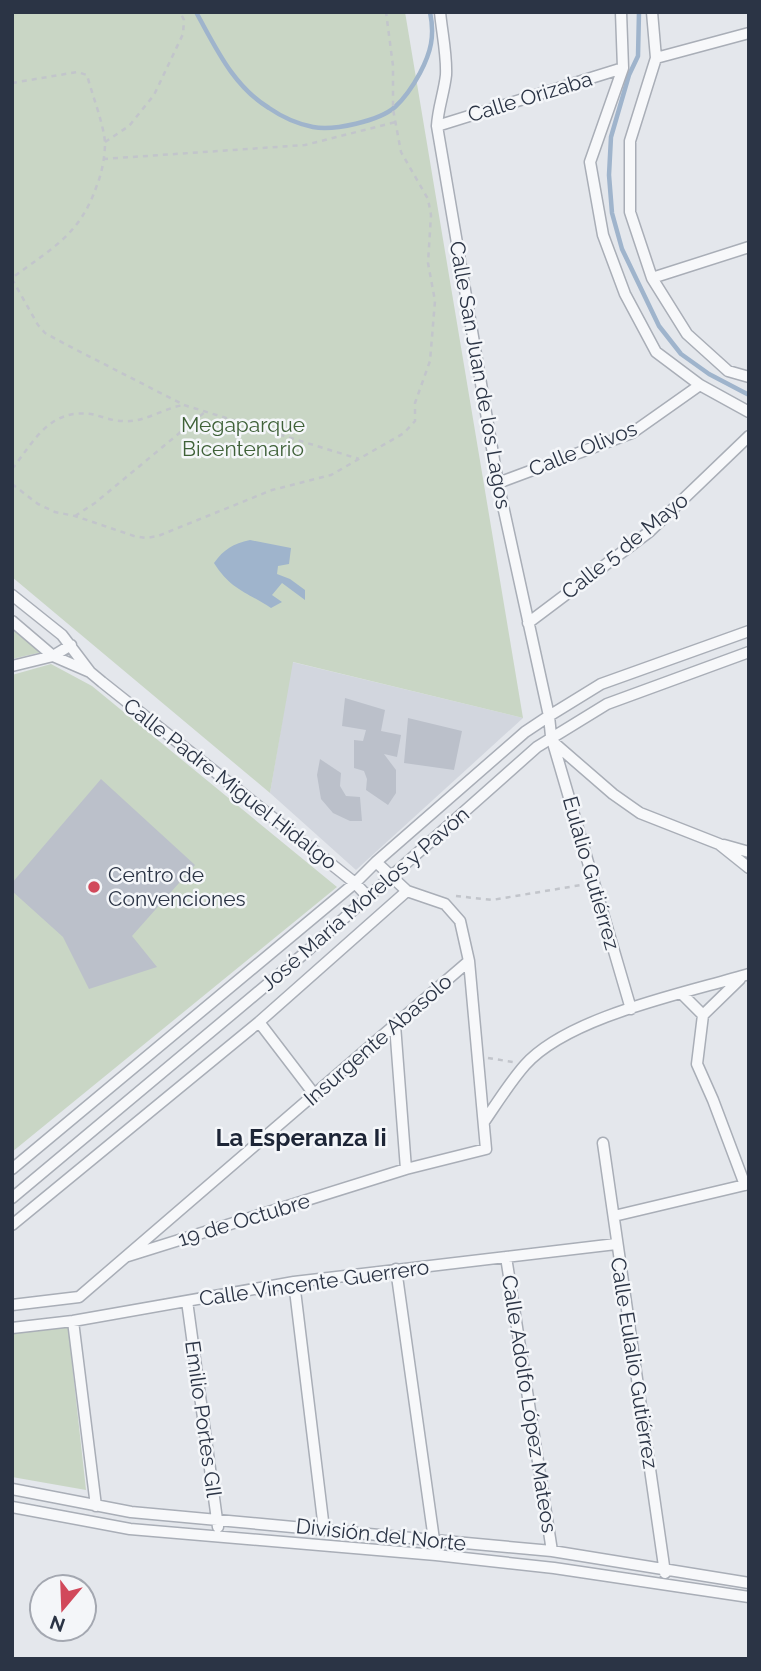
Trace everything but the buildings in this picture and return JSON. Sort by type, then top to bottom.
[{"type":"street","name":"Calle San Juan de los Lagos","points":[[440,12],[446,70],[437,126],[498,483],[552,739]]},
{"type":"street","points":[[621,12],[623,68],[590,162],[603,235],[625,294],[656,352],[699,385],[749,412]]},
{"type":"street","points":[[652,12],[656,58],[629,141],[630,212],[652,278],[687,334],[728,371],[749,377]]},
{"type":"street","points":[[656,58],[749,33]]},
{"type":"street","name":"Calle Orizaba","points":[[437,126],[623,68]]},
{"type":"street","points":[[652,278],[749,247]]},
{"type":"street","name":"Calle Olivos","points":[[498,483],[632,433],[699,385]]},
{"type":"street","name":"Calle 5 de Mayo","points":[[528,623],[649,531],[749,436]]},
{"type":"street","name":"Calle Padre Miguel Hidalgo","points":[[12,595],[62,635],[90,672]]},
{"type":"street","name":"Calle Padre Miguel Hidalgo","points":[[12,621],[53,656],[90,672],[355,883],[368,897]]},
{"type":"street","name":"José María Morelos y Pavón","points":[[12,1169],[355,883],[525,732],[601,684],[749,631]]},
{"type":"street","points":[[12,666],[53,656],[71,645]]},
{"type":"street","name":"José María Morelos y Pavón","points":[[12,1198],[296,961],[552,739],[607,704],[749,652]]},
{"type":"street","points":[[552,739],[613,794],[640,813],[719,844],[749,852]]},
{"type":"street","name":"Eulalio Gutiérrez","points":[[552,739],[631,1009]]},
{"type":"street","points":[[719,844],[749,868]]},
{"type":"street","points":[[376,862],[407,891],[445,904],[460,921],[469,961],[484,1122]]},
{"type":"street","points":[[12,1225],[259,1022],[407,891]]},
{"type":"street","name":"Insurgente Abasolo","points":[[128,1256],[469,961]]},
{"type":"street","points":[[484,1122],[526,1063],[570,1031],[631,1009],[745,975]]},
{"type":"street","points":[[614,1216],[747,1184],[697,1064],[703,1015],[745,975]]},
{"type":"street","points":[[682,994],[703,1015]]},
{"type":"street","points":[[259,1022],[314,1094]]},
{"type":"street","points":[[395,1025],[406,1169]]},
{"type":"street","name":"19 de Octubre","points":[[12,1305],[79,1297],[128,1256],[406,1169],[486,1149],[484,1122]]},
{"type":"street","name":"Calle Eulalio Gutiérrez","points":[[603,1143],[666,1583]]},
{"type":"street","name":"Calle Vincente Guerrero","points":[[12,1328],[73,1321],[294,1282],[616,1244]]},
{"type":"street","name":"Calle Adolfo López Mateos","points":[[506,1257],[552,1551]]},
{"type":"street","points":[[396,1269],[436,1555]]},
{"type":"street","points":[[294,1282],[324,1529]]},
{"type":"street","name":"Emilio Portes GIl","points":[[187,1301],[219,1537]]},
{"type":"street","points":[[73,1321],[96,1506]]},
{"type":"street","name":"División del Norte","points":[[12,1489],[96,1506],[216,1520],[552,1551],[749,1583]]},
{"type":"street","name":"División del Norte","points":[[12,1507],[130,1529],[436,1555],[666,1583],[749,1597]]},
{"type":"path","points":[[105,142],[129,126],[154,94],[183,34],[184,20],[180,12]]},
{"type":"path","points":[[12,484],[47,508],[134,536],[158,536],[272,490],[331,475],[404,433],[415,421],[415,403],[429,361],[435,301],[428,263],[431,215],[428,199],[401,152],[393,109],[393,66],[386,12]]},
{"type":"path","points":[[12,83],[77,72],[87,75],[105,142],[101,176],[81,222],[66,237],[12,278],[38,325],[45,332],[184,405],[359,459]]},
{"type":"path","points":[[103,159],[305,145],[396,122]]},
{"type":"path","points":[[12,469],[42,430],[57,418],[72,413],[123,421],[152,416],[170,407],[184,405]]},
{"type":"path","points":[[75,516],[95,503],[206,411]]},
{"type":"path","points":[[455,896],[492,900],[594,882]]},
{"type":"path","points":[[478,1057],[526,1063]]},
{"type":"shaded area","points":[[292,662],[523,718],[356,870],[270,793]]},
{"type":"green space","name":"Megaparque Bicentenario","points":[[12,12],[405,12],[523,718],[293,662],[270,793],[12,577]]},
{"type":"green space","points":[[12,629],[42,652],[12,659]]},
{"type":"green space","points":[[51,664],[92,686],[337,887],[12,1152],[12,675]]},
{"type":"green space","points":[[68,1327],[86,1490],[12,1477],[12,1333]]},
{"type":"water","points":[[250,540],[291,548],[289,564],[278,566],[277,574],[290,579],[305,590],[305,600],[282,583],[272,595],[282,602],[271,608],[240,590],[220,572],[214,563],[221,554]]},
{"type":"waterway","points":[[196,12],[218,52],[245,89],[290,120],[322,128],[368,121],[388,112],[399,103],[415,82],[427,58],[432,36],[430,12]]},
{"type":"waterway","points":[[639,12],[638,56],[629,75],[611,137],[609,175],[612,213],[622,249],[659,326],[681,354],[709,374],[749,395]]},
{"type":"place","name":"Centro de Convenciones","points":[[94,887]]},
{"type":"district","name":"La Esperanza Ii","points":[[301,1138]]}]
